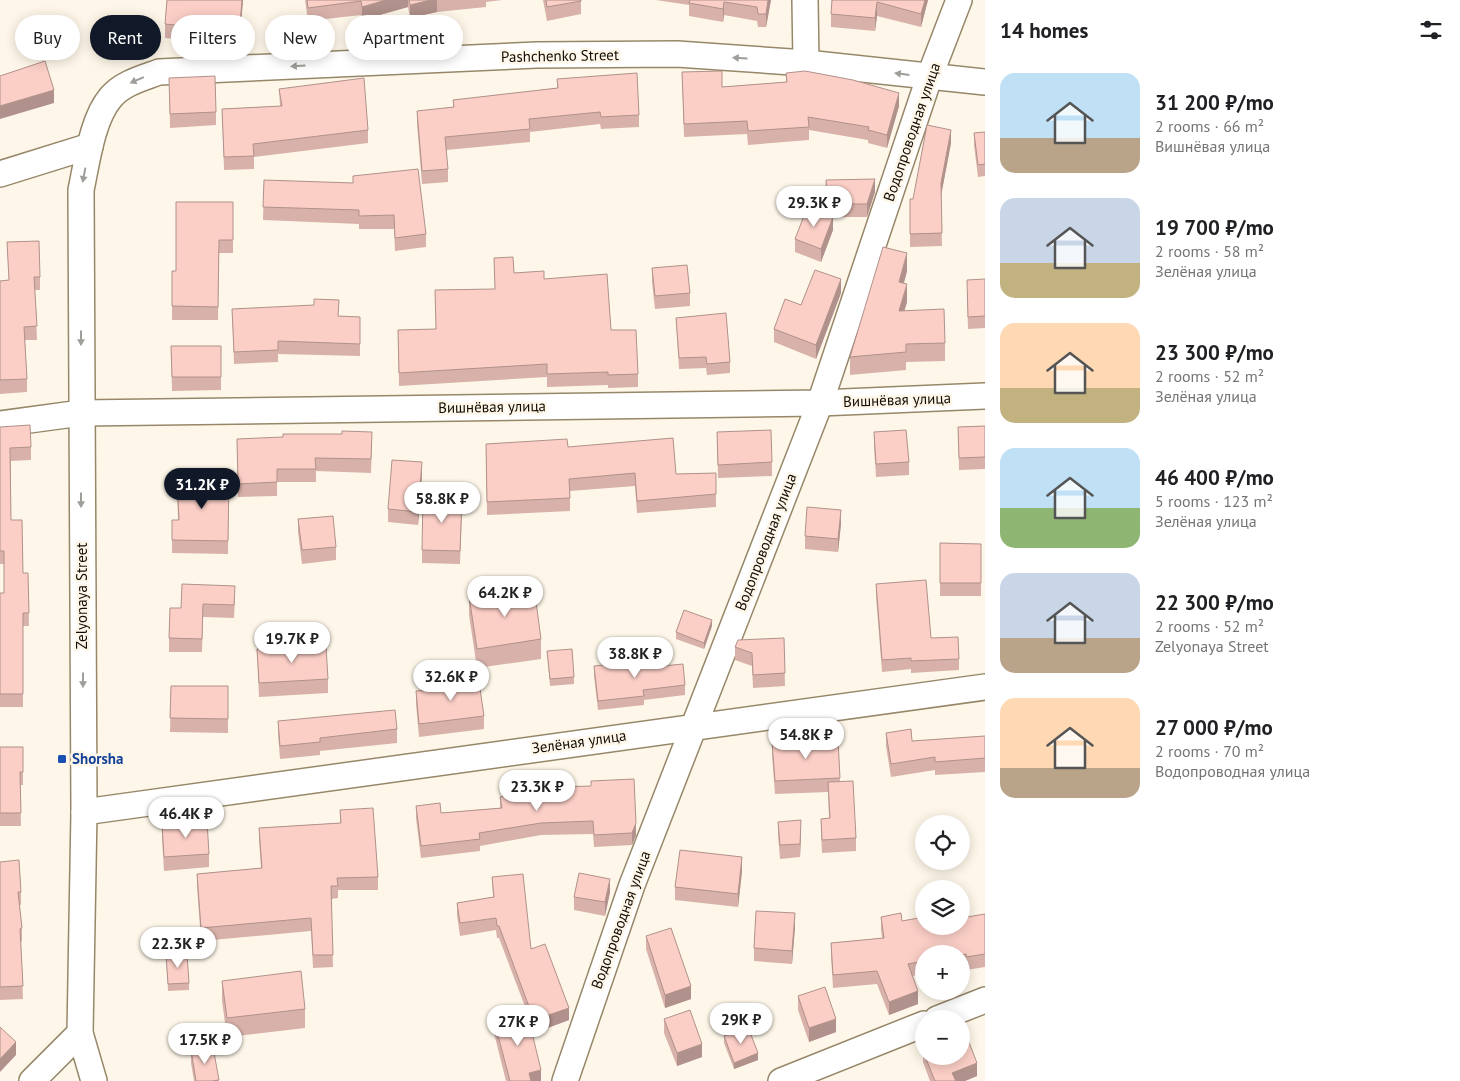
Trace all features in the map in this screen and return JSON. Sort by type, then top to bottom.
[{"type":"street","points":[[804,0],[806,63]]},
{"type":"street","name":"Водопроводная улица","points":[[565,1081],[632,885],[820,403],[930,78],[959,0]]},
{"type":"street","name":"Pashchenko Street","points":[[111,97],[132,82],[160,72],[537,55],[677,54],[806,63],[930,78],[985,82]]},
{"type":"street","name":"Zelyonaya Street","points":[[94,1081],[80,1033],[84,812],[81,413],[82,190],[90,146],[99,120],[111,97]]},
{"type":"street","points":[[0,174],[90,146]]},
{"type":"street","name":"Вишнёвая улица","points":[[0,424],[81,413],[820,403],[985,396]]},
{"type":"street","name":"Зелёная улица","points":[[84,812],[985,687]]},
{"type":"street","points":[[960,1010],[985,1000]]},
{"type":"street","points":[[781,1081],[915,1028]]},
{"type":"street","points":[[32,1081],[80,1033]]},
{"type":"building","points":[[167,0],[242,0],[241,15],[171,15],[171,25],[165,24]]},
{"type":"building","points":[[307,0],[386,0],[362,7],[361,1],[308,8]]},
{"type":"building","points":[[409,0],[431,0],[410,5]]},
{"type":"building","points":[[546,0],[581,0],[581,1],[547,7]]},
{"type":"building","points":[[690,0],[768,0],[766,14],[758,14],[757,7],[724,2],[723,9],[689,3]]},
{"type":"building","points":[[832,0],[925,0],[921,14],[877,2],[875,18],[831,14]]},
{"type":"building","points":[[45,61],[54,90],[0,106],[0,76]]},
{"type":"building","points":[[722,71],[722,87],[787,82],[786,73],[805,71],[853,80],[899,93],[887,135],[868,130],[869,127],[808,117],[809,127],[748,131],[747,121],[684,124],[682,72]]},
{"type":"building","points":[[637,73],[639,115],[601,117],[600,112],[529,119],[530,129],[445,137],[448,169],[422,171],[417,111],[454,107],[453,100],[558,88],[557,79]]},
{"type":"building","points":[[215,76],[216,112],[170,114],[169,78]]},
{"type":"building","points":[[364,78],[368,130],[253,144],[254,156],[224,157],[222,109],[282,106],[279,89]]},
{"type":"building","points":[[927,125],[951,130],[941,183],[942,233],[910,234],[910,199],[913,199]]},
{"type":"building","points":[[985,132],[985,164],[978,165],[974,133]]},
{"type":"building","points":[[418,169],[426,234],[395,238],[394,215],[359,216],[359,210],[263,207],[264,180],[353,183],[353,176]]},
{"type":"building","points":[[875,179],[867,204],[827,204],[826,180]]},
{"type":"building","points":[[176,202],[233,202],[233,240],[219,240],[218,307],[172,306],[172,271],[176,271]]},
{"type":"building","points":[[807,208],[833,217],[821,249],[795,239]]},
{"type":"building","points":[[39,241],[40,277],[34,277],[37,326],[24,327],[27,379],[0,380],[0,281],[9,280],[7,242]]},
{"type":"building","points":[[883,247],[907,253],[899,282],[907,284],[899,311],[944,309],[945,343],[906,344],[906,352],[850,357]]},
{"type":"building","points":[[513,257],[514,273],[544,271],[544,279],[607,274],[611,330],[636,330],[638,374],[608,375],[608,372],[547,374],[547,364],[399,373],[398,330],[436,329],[435,290],[495,289],[494,258]]},
{"type":"building","points":[[687,265],[690,293],[655,296],[652,268]]},
{"type":"building","points":[[815,270],[841,279],[816,345],[774,329],[785,299],[801,305]]},
{"type":"building","points":[[985,279],[985,316],[968,317],[967,280]]},
{"type":"building","points":[[314,299],[339,300],[338,316],[360,317],[360,344],[278,341],[278,350],[234,352],[232,309],[314,305]]},
{"type":"building","points":[[726,313],[730,362],[707,364],[706,357],[679,358],[676,318]]},
{"type":"building","points":[[171,346],[221,346],[221,377],[172,377]]},
{"type":"building","points":[[30,425],[31,447],[10,448],[11,520],[22,520],[23,573],[28,573],[29,613],[23,613],[23,694],[0,694],[0,593],[4,593],[4,551],[0,551],[0,427]]},
{"type":"building","points":[[985,426],[985,457],[959,458],[958,427]]},
{"type":"building","points":[[771,430],[772,462],[718,465],[717,432]]},
{"type":"building","points":[[906,430],[909,462],[876,464],[874,432]]},
{"type":"building","points":[[342,431],[372,432],[371,459],[315,458],[316,469],[277,469],[277,482],[238,484],[237,439],[283,437],[283,434],[342,434]]},
{"type":"building","points":[[673,438],[676,474],[716,473],[716,494],[637,501],[635,473],[569,479],[570,498],[487,502],[486,444],[567,439],[568,447]]},
{"type":"building","points":[[392,460],[422,462],[418,512],[388,509]]},
{"type":"building","points":[[229,478],[228,541],[172,540],[172,520],[179,520],[177,479]]},
{"type":"building","points":[[423,498],[462,499],[460,551],[422,550]]},
{"type":"building","points":[[807,507],[841,510],[838,539],[805,536]]},
{"type":"building","points":[[333,516],[336,547],[302,550],[298,519]]},
{"type":"building","points":[[940,543],[981,544],[981,583],[940,583]]},
{"type":"building","points":[[926,580],[931,638],[958,637],[959,659],[911,661],[911,658],[882,660],[876,584]]},
{"type":"building","points":[[182,584],[235,586],[234,605],[203,604],[202,639],[169,638],[170,608],[181,608]]},
{"type":"building","points":[[534,587],[541,639],[477,649],[469,596]]},
{"type":"building","points":[[684,610],[712,620],[704,643],[676,632]]},
{"type":"building","points":[[784,638],[785,673],[753,675],[752,653],[735,647],[738,640]]},
{"type":"building","points":[[326,646],[328,679],[259,683],[257,649]]},
{"type":"building","points":[[572,649],[574,677],[550,679],[547,651]]},
{"type":"building","points":[[640,661],[641,668],[683,664],[685,685],[643,690],[644,696],[598,701],[594,666]]},
{"type":"building","points":[[478,675],[484,716],[419,724],[416,691],[458,688],[456,678]]},
{"type":"building","points":[[171,686],[228,686],[228,719],[170,718]]},
{"type":"building","points":[[395,710],[397,729],[320,738],[320,742],[280,746],[278,721]]},
{"type":"building","points":[[911,729],[912,741],[985,736],[985,758],[935,762],[935,757],[891,764],[886,733]]},
{"type":"building","points":[[838,739],[840,778],[775,781],[772,742]]},
{"type":"building","points":[[0,747],[23,747],[23,772],[20,772],[21,813],[0,813]]},
{"type":"building","points":[[634,779],[636,823],[632,833],[594,835],[593,821],[541,823],[479,833],[480,839],[421,846],[416,806],[440,803],[441,813],[502,808],[500,797],[558,787],[591,786],[591,781]]},
{"type":"building","points":[[853,781],[856,838],[822,840],[821,819],[830,818],[828,782]]},
{"type":"building","points":[[373,808],[378,877],[337,878],[338,886],[331,886],[333,955],[313,955],[311,918],[201,928],[197,874],[262,868],[259,828],[341,823],[340,810]]},
{"type":"building","points":[[801,820],[800,844],[780,845],[778,822]]},
{"type":"building","points":[[207,821],[209,854],[164,857],[162,824]]},
{"type":"building","points":[[680,850],[742,857],[738,894],[675,887]]},
{"type":"building","points":[[19,860],[21,892],[18,892],[22,928],[20,929],[23,986],[0,987],[0,862]]},
{"type":"building","points":[[579,873],[610,879],[605,902],[574,897]]},
{"type":"building","points":[[523,874],[531,949],[545,944],[569,1008],[534,1020],[499,926],[497,926],[496,918],[460,923],[457,903],[494,897],[492,877]]},
{"type":"building","points":[[756,911],[795,913],[792,951],[754,948]]},
{"type":"building","points":[[901,913],[902,921],[915,919],[915,935],[970,935],[970,916],[985,914],[985,954],[970,956],[970,945],[915,945],[915,963],[908,964],[915,983],[915,992],[889,1002],[877,971],[833,975],[831,943],[884,938],[881,917]]},
{"type":"building","points":[[671,928],[691,986],[665,995],[646,936]]},
{"type":"building","points":[[187,954],[189,983],[168,984],[166,955]]},
{"type":"building","points":[[301,971],[305,1009],[227,1018],[222,981]]},
{"type":"building","points":[[825,987],[836,1019],[809,1028],[798,996]]},
{"type":"building","points":[[690,1010],[702,1044],[677,1053],[664,1019]]},
{"type":"building","points":[[527,1012],[541,1070],[529,1073],[531,1081],[510,1081],[494,1020]]},
{"type":"building","points":[[0,1027],[16,1042],[0,1059]]},
{"type":"building","points":[[748,1027],[758,1053],[734,1063],[724,1036]]},
{"type":"building","points":[[970,1045],[977,1063],[952,1073],[956,1081],[935,1081],[929,1065],[970,1065]]},
{"type":"building","points":[[213,1047],[219,1080],[196,1081],[191,1050]]},
{"type":"place","name":"Shorsha","points":[[62,759]]}]
